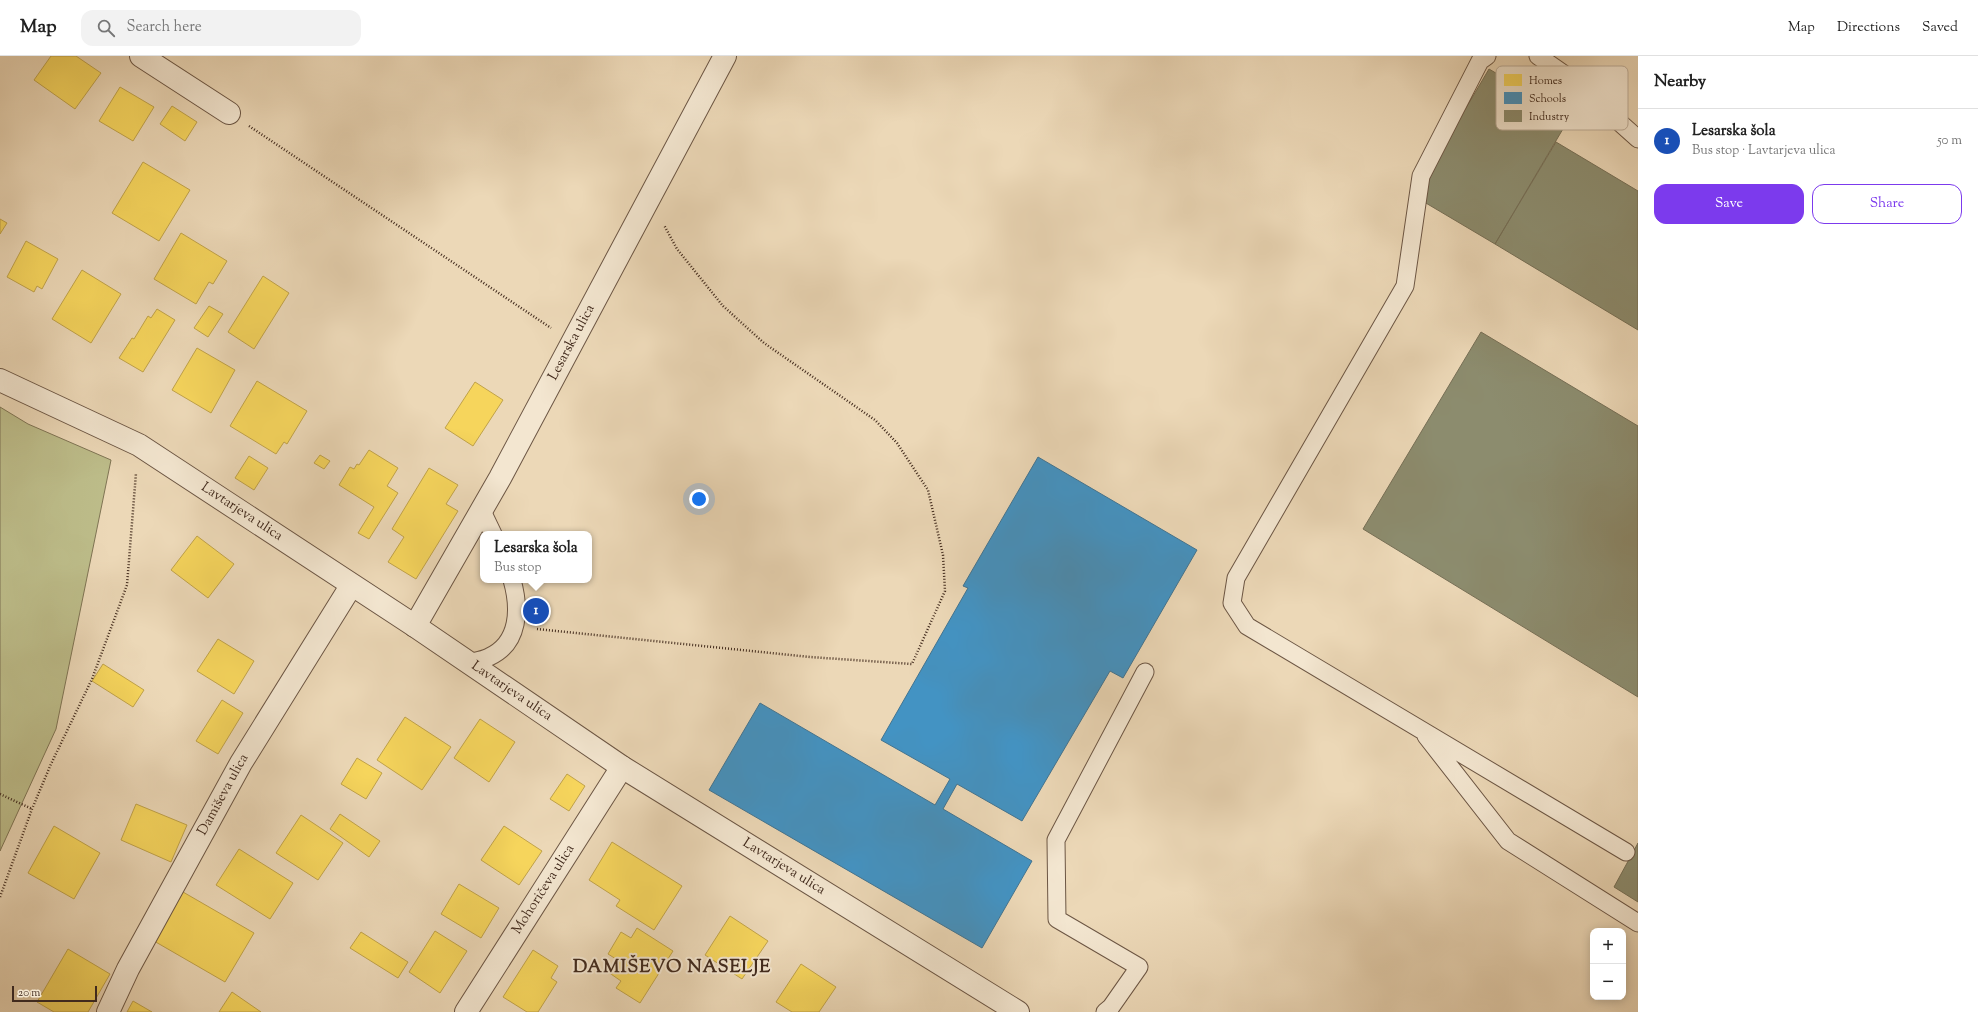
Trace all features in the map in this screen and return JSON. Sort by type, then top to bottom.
[{"type":"street","points":[[141,56],[229,113]]},
{"type":"street","name":"Lesarska ulica","points":[[415,626],[482,511],[724,56]]},
{"type":"street","name":"Lavtarjeva ulica","points":[[0,380],[139,445],[351,586],[415,626],[622,767],[1018,1012]]},
{"type":"street","name":"Damiševa ulica","points":[[108,1012],[128,968],[241,762],[351,586]]},
{"type":"street","name":"Mohoričeva ulica","points":[[466,1012],[622,767]]},
{"type":"lane","points":[[1487,56],[1480,61],[1420,176],[1405,286],[1236,578],[1232,603],[1247,626],[1626,852]]},
{"type":"lane","points":[[1538,56],[1552,66]]},
{"type":"lane","points":[[1628,130],[1638,139]]},
{"type":"lane","points":[[482,511],[491,531]]},
{"type":"lane","points":[[468,663],[490,657],[503,647],[516,627],[518,612],[513,583]]},
{"type":"lane","points":[[1105,1012],[1111,1007],[1139,967],[1057,919],[1056,840],[1145,672]]},
{"type":"lane","points":[[1419,728],[1508,842],[1638,923]]},
{"type":"path","points":[[229,113],[572,342]]},
{"type":"path","points":[[516,627],[810,657],[912,664],[945,591],[943,554],[928,490],[897,443],[876,420],[764,343],[723,306],[677,249],[659,215],[646,204]]},
{"type":"path","points":[[0,897],[32,809],[51,764],[92,679],[127,585],[139,445]]},
{"type":"path","points":[[0,794],[32,809]]},
{"type":"green space","points":[[0,407],[28,424],[111,460],[56,729],[0,851]]},
{"type":"building: Homes","points":[[51,56],[76,56],[101,73],[75,109],[34,80]]},
{"type":"building: Homes","points":[[120,87],[154,107],[133,141],[99,121]]},
{"type":"building: Homes","points":[[172,106],[197,122],[185,141],[160,124]]},
{"type":"building: Homes","points":[[143,162],[190,190],[159,241],[112,213]]},
{"type":"building: Homes","points":[[0,219],[7,223],[0,234]]},
{"type":"building: Homes","points":[[181,233],[227,261],[213,284],[209,282],[196,304],[154,279]]},
{"type":"building: Homes","points":[[26,241],[58,259],[42,289],[37,286],[34,292],[7,277]]},
{"type":"building: Homes","points":[[82,270],[121,294],[91,343],[52,319]]},
{"type":"building: Homes","points":[[263,276],[289,293],[254,349],[228,332]]},
{"type":"building: Homes","points":[[209,306],[223,314],[208,337],[194,328]]},
{"type":"building: Homes","points":[[157,309],[175,320],[143,372],[119,358],[132,338],[134,339],[148,316],[151,318]]},
{"type":"building: Homes","points":[[197,348],[235,370],[211,413],[172,390]]},
{"type":"building: Homes","points":[[257,381],[307,411],[287,444],[284,442],[276,454],[230,426]]},
{"type":"building: Homes","points":[[475,382],[503,400],[473,446],[445,428]]},
{"type":"building: Homes","points":[[369,450],[398,468],[387,486],[398,493],[369,539],[358,533],[374,507],[339,485],[350,467],[354,469],[357,464],[359,465]]},
{"type":"building: Homes","points":[[320,455],[330,461],[324,469],[314,463]]},
{"type":"building: Homes","points":[[249,456],[268,468],[254,490],[235,478]]},
{"type":"building: Homes","points":[[429,468],[458,485],[446,504],[458,511],[416,579],[388,562],[404,537],[392,529]]},
{"type":"building: Homes","points":[[197,536],[234,564],[208,598],[171,570]]},
{"type":"building: Homes","points":[[218,639],[254,661],[234,694],[197,671]]},
{"type":"building: Homes","points":[[103,664],[144,690],[133,707],[92,681]]},
{"type":"building: Homes","points":[[222,700],[243,713],[218,754],[196,741]]},
{"type":"building: Homes","points":[[405,717],[451,747],[422,790],[377,760]]},
{"type":"building: Homes","points":[[480,719],[515,742],[489,782],[454,758]]},
{"type":"building: Homes","points":[[357,758],[382,773],[366,799],[341,784]]},
{"type":"building: Homes","points":[[567,774],[585,786],[569,811],[550,799]]},
{"type":"building: Homes","points":[[136,804],[187,825],[171,862],[121,840]]},
{"type":"building: Homes","points":[[340,814],[380,841],[369,857],[330,829]]},
{"type":"building: Homes","points":[[301,815],[343,843],[318,880],[276,853]]},
{"type":"building: Homes","points":[[54,826],[100,853],[74,899],[28,873]]},
{"type":"building: Homes","points":[[504,826],[542,851],[519,885],[481,860]]},
{"type":"building: Homes","points":[[612,842],[682,886],[654,930],[616,906],[620,900],[589,880]]},
{"type":"building: Homes","points":[[239,849],[293,883],[270,919],[216,885]]},
{"type":"building: Homes","points":[[459,884],[499,908],[481,938],[441,914]]},
{"type":"building: Homes","points":[[183,892],[254,933],[225,982],[154,941]]},
{"type":"building: Homes","points":[[730,916],[768,941],[742,979],[705,955]]},
{"type":"building: Homes","points":[[637,928],[673,951],[640,1003],[616,988],[621,981],[608,972],[616,959],[608,954],[621,932],[631,938]]},
{"type":"building: Homes","points":[[435,931],[467,951],[440,993],[409,972]]},
{"type":"building: Homes","points":[[361,932],[408,962],[398,978],[350,948]]},
{"type":"building: Homes","points":[[68,949],[110,974],[88,1012],[54,1012],[37,1002]]},
{"type":"building: Homes","points":[[533,950],[558,966],[551,978],[557,982],[538,1012],[527,1012],[503,997]]},
{"type":"building: Homes","points":[[801,964],[836,987],[819,1012],[792,1012],[776,1002]]},
{"type":"building: Homes","points":[[232,992],[261,1012],[219,1012]]},
{"type":"building: Homes","points":[[133,1001],[152,1012],[127,1012]]},
{"type":"building: Schools","points":[[1038,457],[1197,550],[1123,678],[1110,671],[1022,821],[957,784],[943,809],[1032,861],[982,948],[709,790],[760,703],[935,805],[950,779],[881,740],[968,588],[963,586]]},
{"type":"building: Industry","points":[[1489,69],[1496,73],[1496,130],[1562,130],[1495,244],[1414,196]]},
{"type":"building: Industry","points":[[1556,142],[1638,191],[1638,330],[1495,244]]},
{"type":"building: Industry","points":[[1481,332],[1638,426],[1638,697],[1363,529]]},
{"type":"building: Industry","points":[[1638,843],[1638,902],[1614,887]]},
{"type":"place","name":"Lesarska šola","points":[[536,611]]},
{"type":"district","name":"DAMIŠEVO NASELJE","points":[[672,968]]}]
